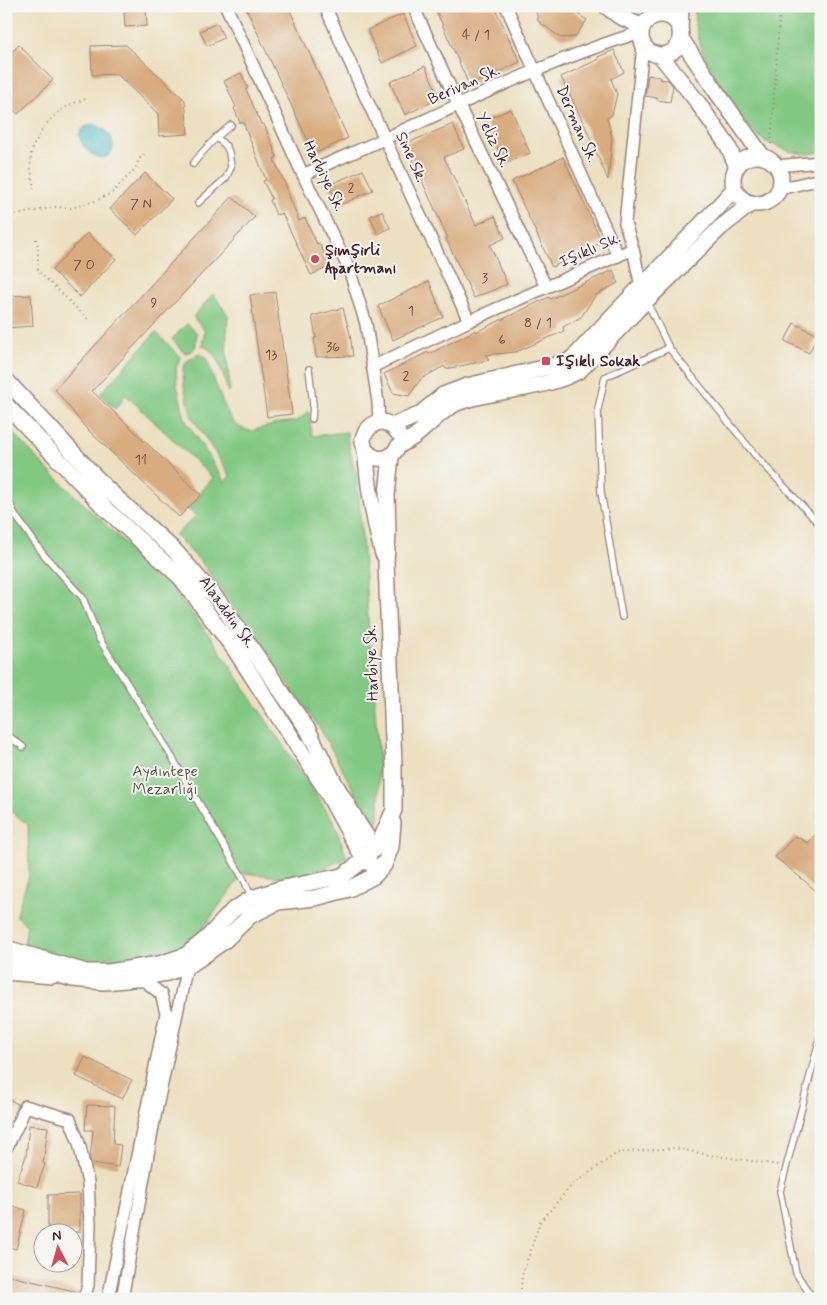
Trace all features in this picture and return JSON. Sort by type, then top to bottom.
[{"type":"street","name":"Harbiye Sk.","points":[[226,6],[303,175],[350,269],[366,324],[378,402],[385,424]]},
{"type":"street","name":"Sine Sk.","points":[[325,6],[469,321]]},
{"type":"street","name":"Yeliz Sk.","points":[[413,6],[546,287]]},
{"type":"street","name":"Derman Sk.","points":[[506,6],[618,256]]},
{"type":"street","points":[[606,6],[619,16],[646,26]]},
{"type":"street","points":[[646,26],[650,52],[660,55],[672,52],[676,48],[680,34],[681,6]]},
{"type":"street","points":[[646,26],[655,17],[668,17],[674,20],[680,34],[716,91],[769,161],[779,173],[779,189],[771,199],[758,204],[738,196],[734,189],[734,174],[737,167],[748,158],[755,156],[769,161],[821,162]]},
{"type":"street","name":"Berivan Sk.","points":[[303,175],[458,104],[646,26]]},
{"type":"street","name":"Işıklı Sk.","points":[[372,367],[469,321],[634,248],[624,223],[646,26]]},
{"type":"street","points":[[660,55],[696,100],[728,146],[737,167]]},
{"type":"street","points":[[779,189],[821,179]]},
{"type":"street","points":[[386,563],[377,532],[368,482],[364,444],[365,433],[368,428],[419,415],[443,395],[467,386],[552,366],[569,360],[578,354],[641,286],[708,219],[734,189]]},
{"type":"street","points":[[365,449],[374,457],[386,458],[451,407],[472,398],[553,381],[570,376],[580,370],[720,228],[752,203]]},
{"type":"street","points":[[634,248],[641,286],[646,301]]},
{"type":"street","name":"Alaaddin Sk.","points":[[9,387],[25,400],[105,487],[175,551],[221,604],[308,730],[334,782],[369,840],[378,845]]},
{"type":"street","points":[[10,409],[25,400]]},
{"type":"street","name":"Alaaddin Sk.","points":[[10,409],[106,509],[181,578],[235,650],[324,786],[364,860]]},
{"type":"street","points":[[385,424],[396,430],[399,435],[400,441],[395,451]]},
{"type":"street","name":"Harbiye Sk.","points":[[6,948],[86,972],[109,972],[159,964],[186,955],[207,938],[234,910],[252,898],[279,889],[342,876],[364,860],[378,845],[394,810],[386,563],[388,495],[395,451]]},
{"type":"street","points":[[6,974],[104,982],[168,974],[187,966],[224,941],[250,916],[278,902],[315,898],[349,889],[374,876],[384,865],[391,847],[394,810]]},
{"type":"street","points":[[364,860],[380,869]]},
{"type":"street","points":[[6,960],[73,979]]},
{"type":"street","points":[[122,1299],[154,1121],[187,966]]},
{"type":"street","points":[[108,1299],[166,1013],[161,994],[145,981],[125,980]]},
{"type":"street","points":[[6,1149],[26,1106],[70,1119],[79,1143],[88,1183],[90,1224],[88,1285],[84,1299]]},
{"type":"lane","points":[[193,164],[216,137],[231,125]]},
{"type":"lane","points":[[198,203],[226,178],[231,167],[229,152],[226,146],[216,137]]},
{"type":"lane","points":[[646,301],[668,348],[755,455],[821,526]]},
{"type":"lane","points":[[622,617],[601,492],[598,409],[605,377],[668,348]]},
{"type":"lane","points":[[309,369],[313,404],[312,418]]},
{"type":"lane","points":[[6,495],[15,515],[44,555],[83,598],[98,637],[156,730],[244,880],[252,898]]},
{"type":"lane","points":[[6,734],[23,747]]},
{"type":"lane","points":[[813,1299],[796,1273],[780,1191],[821,1034]]},
{"type":"path","points":[[769,161],[780,6]]},
{"type":"path","points":[[34,189],[30,167],[33,147],[42,129],[62,109],[89,98]]},
{"type":"path","points":[[6,218],[55,207],[71,208],[95,201],[112,193],[136,168],[139,159],[146,154]]},
{"type":"path","points":[[36,239],[38,246],[38,271],[89,320]]},
{"type":"path","points":[[520,1299],[522,1276],[540,1222],[572,1185],[617,1153],[674,1148],[787,1166]]},
{"type":"green space","points":[[694,6],[821,6],[821,152],[807,154],[789,151],[764,141],[742,120],[723,95],[702,51],[695,24]]},
{"type":"green space","points":[[213,294],[228,315],[226,347],[230,390],[228,392],[222,372],[213,353],[202,345],[205,331],[193,317]]},
{"type":"green space","points":[[187,324],[197,333],[194,349],[185,353],[172,339]]},
{"type":"green space","points":[[156,332],[180,357],[176,368],[177,385],[185,419],[225,482],[230,476],[192,417],[184,386],[183,368],[187,361],[199,354],[206,357],[223,404],[236,425],[251,431],[280,423],[297,421],[309,411],[312,436],[347,432],[359,499],[379,761],[379,820],[374,828],[321,730],[202,563],[175,535],[196,516],[188,509],[213,478],[126,395],[115,409],[100,394]]},
{"type":"green space","name":"Aydıntepe Mezarlığı","points":[[6,424],[45,467],[172,588],[212,639],[334,822],[347,858],[299,879],[243,873],[197,937],[175,950],[148,957],[91,965],[24,944],[27,926],[16,915],[29,876],[28,824],[6,808]]},
{"type":"water","points":[[92,124],[102,128],[109,135],[112,142],[113,148],[110,154],[105,157],[98,157],[89,152],[80,140],[79,135],[81,131]]},
{"type":"building","points":[[245,6],[288,6],[348,138],[314,154]]},
{"type":"building","points":[[434,6],[494,6],[520,62],[469,85]]},
{"type":"building","points":[[539,6],[565,6],[587,20],[575,37],[561,38],[538,21],[536,10]]},
{"type":"building","points":[[146,9],[147,26],[125,27],[124,11]]},
{"type":"building","points":[[403,14],[417,46],[382,63],[367,30]]},
{"type":"building","points":[[217,23],[224,38],[207,46],[200,31]]},
{"type":"building","points":[[19,45],[53,80],[18,114],[6,103],[6,57]]},
{"type":"building","points":[[126,45],[185,100],[188,134],[159,136],[158,114],[117,74],[92,75],[91,46]]},
{"type":"building","points":[[614,50],[624,72],[611,79],[617,94],[612,115],[607,118],[612,137],[608,180],[586,128],[561,77]]},
{"type":"building","points":[[425,66],[440,98],[405,115],[390,82]]},
{"type":"building","points":[[241,73],[261,124],[264,124],[277,157],[274,159],[299,221],[305,218],[317,244],[319,243],[331,266],[311,275],[282,213],[276,215],[270,200],[272,199],[263,181],[266,180],[243,122],[240,123],[234,108],[236,107],[224,81]]},
{"type":"building","points":[[648,75],[668,80],[673,86],[670,102],[645,96]]},
{"type":"building","points":[[511,109],[530,153],[504,164],[485,120]]},
{"type":"building","points":[[453,124],[464,149],[444,157],[476,225],[495,216],[505,238],[490,245],[507,284],[474,298],[405,144]]},
{"type":"building","points":[[563,157],[602,242],[552,267],[512,181]]},
{"type":"building","points":[[363,170],[373,190],[338,206],[329,185]]},
{"type":"building","points":[[145,173],[172,199],[137,235],[110,209]]},
{"type":"building","points":[[232,197],[255,217],[92,391],[201,495],[179,517],[84,426],[55,389]]},
{"type":"building","points":[[382,211],[390,228],[378,234],[370,216]]},
{"type":"building","points":[[87,233],[116,259],[80,297],[52,270]]},
{"type":"building","points":[[613,270],[618,283],[596,295],[581,317],[563,327],[564,331],[516,352],[486,355],[489,360],[446,369],[444,366],[421,379],[409,396],[393,393],[384,374],[476,330],[476,332],[549,297],[550,299]]},
{"type":"building","points":[[429,281],[443,317],[393,340],[378,306]]},
{"type":"building","points":[[275,292],[292,414],[267,417],[250,295]]},
{"type":"building","points":[[31,295],[33,326],[6,328],[6,296]]},
{"type":"building","points":[[343,308],[350,334],[353,356],[316,357],[314,338],[316,338],[312,316]]},
{"type":"building","points":[[794,323],[818,335],[809,353],[785,341]]},
{"type":"building","points":[[821,828],[821,896],[775,857],[795,836],[808,843]]},
{"type":"building","points":[[85,1057],[132,1080],[122,1099],[76,1076]]},
{"type":"building","points":[[6,1098],[18,1104],[6,1131]]},
{"type":"building","points":[[87,1105],[115,1106],[113,1144],[121,1145],[118,1167],[91,1163],[93,1130],[85,1130]]},
{"type":"building","points":[[29,1125],[48,1127],[43,1163],[45,1164],[37,1187],[17,1181],[26,1156]]},
{"type":"building","points":[[80,1194],[80,1222],[48,1222],[48,1195]]},
{"type":"building","points":[[6,1204],[26,1210],[16,1249],[6,1246]]},
{"type":"building","points":[[6,1275],[78,1292],[77,1299],[6,1299]]},
{"type":"place","name":"Şimşirli Apartmanı","points":[[315,259]]},
{"type":"place","name":"Işıklı Sokak","points":[[546,361]]}]
